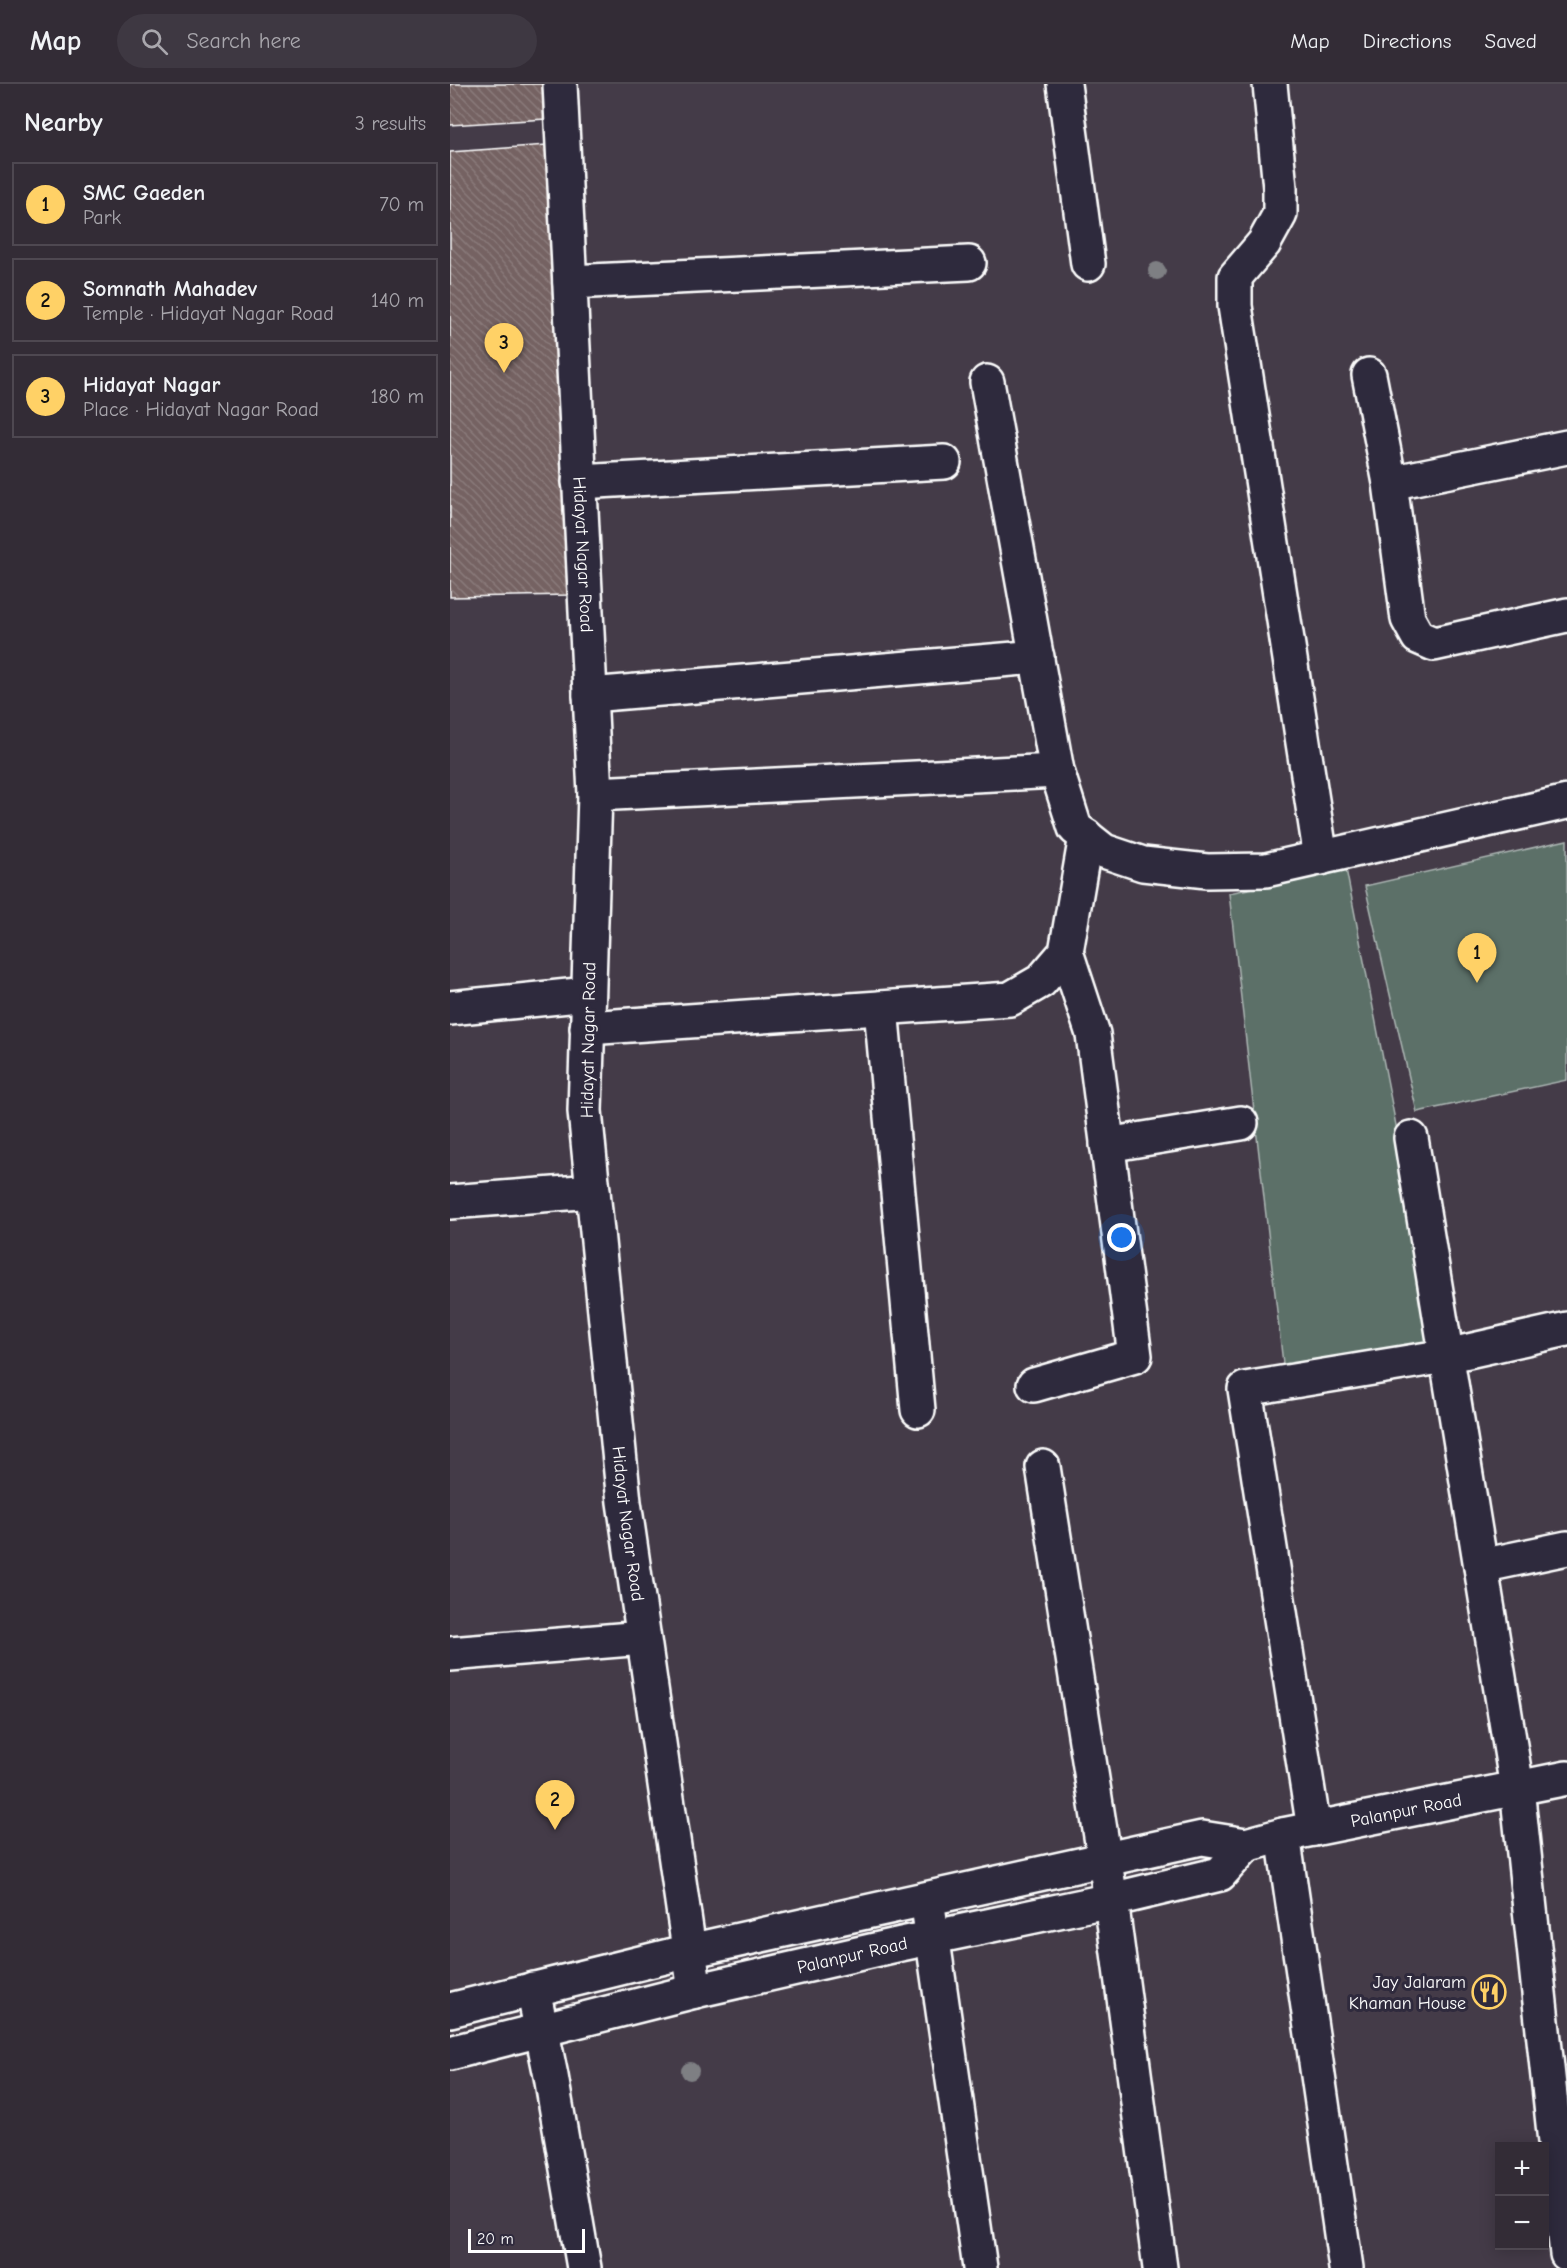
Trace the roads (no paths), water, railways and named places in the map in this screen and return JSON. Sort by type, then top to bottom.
[{"type":"street","name":"Hidayat Nagar Road","points":[[560,84],[595,794],[585,1111],[624,1502],[695,1991]]},
{"type":"street","points":[[1064,84],[1088,264]]},
{"type":"street","points":[[1270,84],[1280,189],[1280,214],[1264,243],[1235,277],[1235,306],[1321,858]]},
{"type":"street","points":[[570,282],[969,263]]},
{"type":"street","points":[[1369,375],[1390,483],[1408,619],[1418,637],[1434,644],[1567,615]]},
{"type":"street","points":[[987,382],[1057,771],[1075,828],[1104,851],[1143,864],[1207,871],[1266,870],[1567,802]]},
{"type":"street","points":[[1390,483],[1567,447]]},
{"type":"street","points":[[579,482],[944,462]]},
{"type":"street","points":[[590,695],[1036,657]]},
{"type":"street","points":[[595,794],[1057,771]]},
{"type":"street","points":[[1034,1385],[1135,1356],[1093,1034],[1066,952],[1086,836]]},
{"type":"street","points":[[587,1028],[1011,999],[1041,981],[1066,952]]},
{"type":"street","points":[[450,1008],[588,993]]},
{"type":"street","points":[[881,1008],[918,1410]]},
{"type":"street","points":[[1107,1145],[1241,1124]]},
{"type":"street","points":[[1411,1138],[1517,1788],[1567,2254]]},
{"type":"street","points":[[450,1202],[593,1191]]},
{"type":"street","points":[[1346,2268],[1298,1832],[1245,1389],[1446,1356],[1567,1329]]},
{"type":"street","points":[[1043,1467],[1111,1900],[1160,2268]]},
{"type":"street","points":[[1481,1566],[1567,1548]]},
{"type":"street","points":[[450,1654],[643,1638]]},
{"type":"street","name":"Palanpur Road","points":[[450,2010],[688,1951],[1202,1838],[1246,1845],[1298,1832],[1567,1778]]},
{"type":"street","name":"Palanpur Road","points":[[450,2053],[695,1991],[1220,1874],[1246,1845]]},
{"type":"street","points":[[927,1899],[980,2268]]},
{"type":"street","points":[[533,1989],[551,2076],[584,2268]]},
{"type":"place","name":"Hidayat Nagar","points":[[504,373]]},
{"type":"place","name":"SMC Gaeden","points":[[1477,983]]},
{"type":"place","name":"Somnath Mahadev","points":[[555,1830]]},
{"type":"place","name":"Jay Jalaram Khaman House","points":[[1489,1992]]}]
